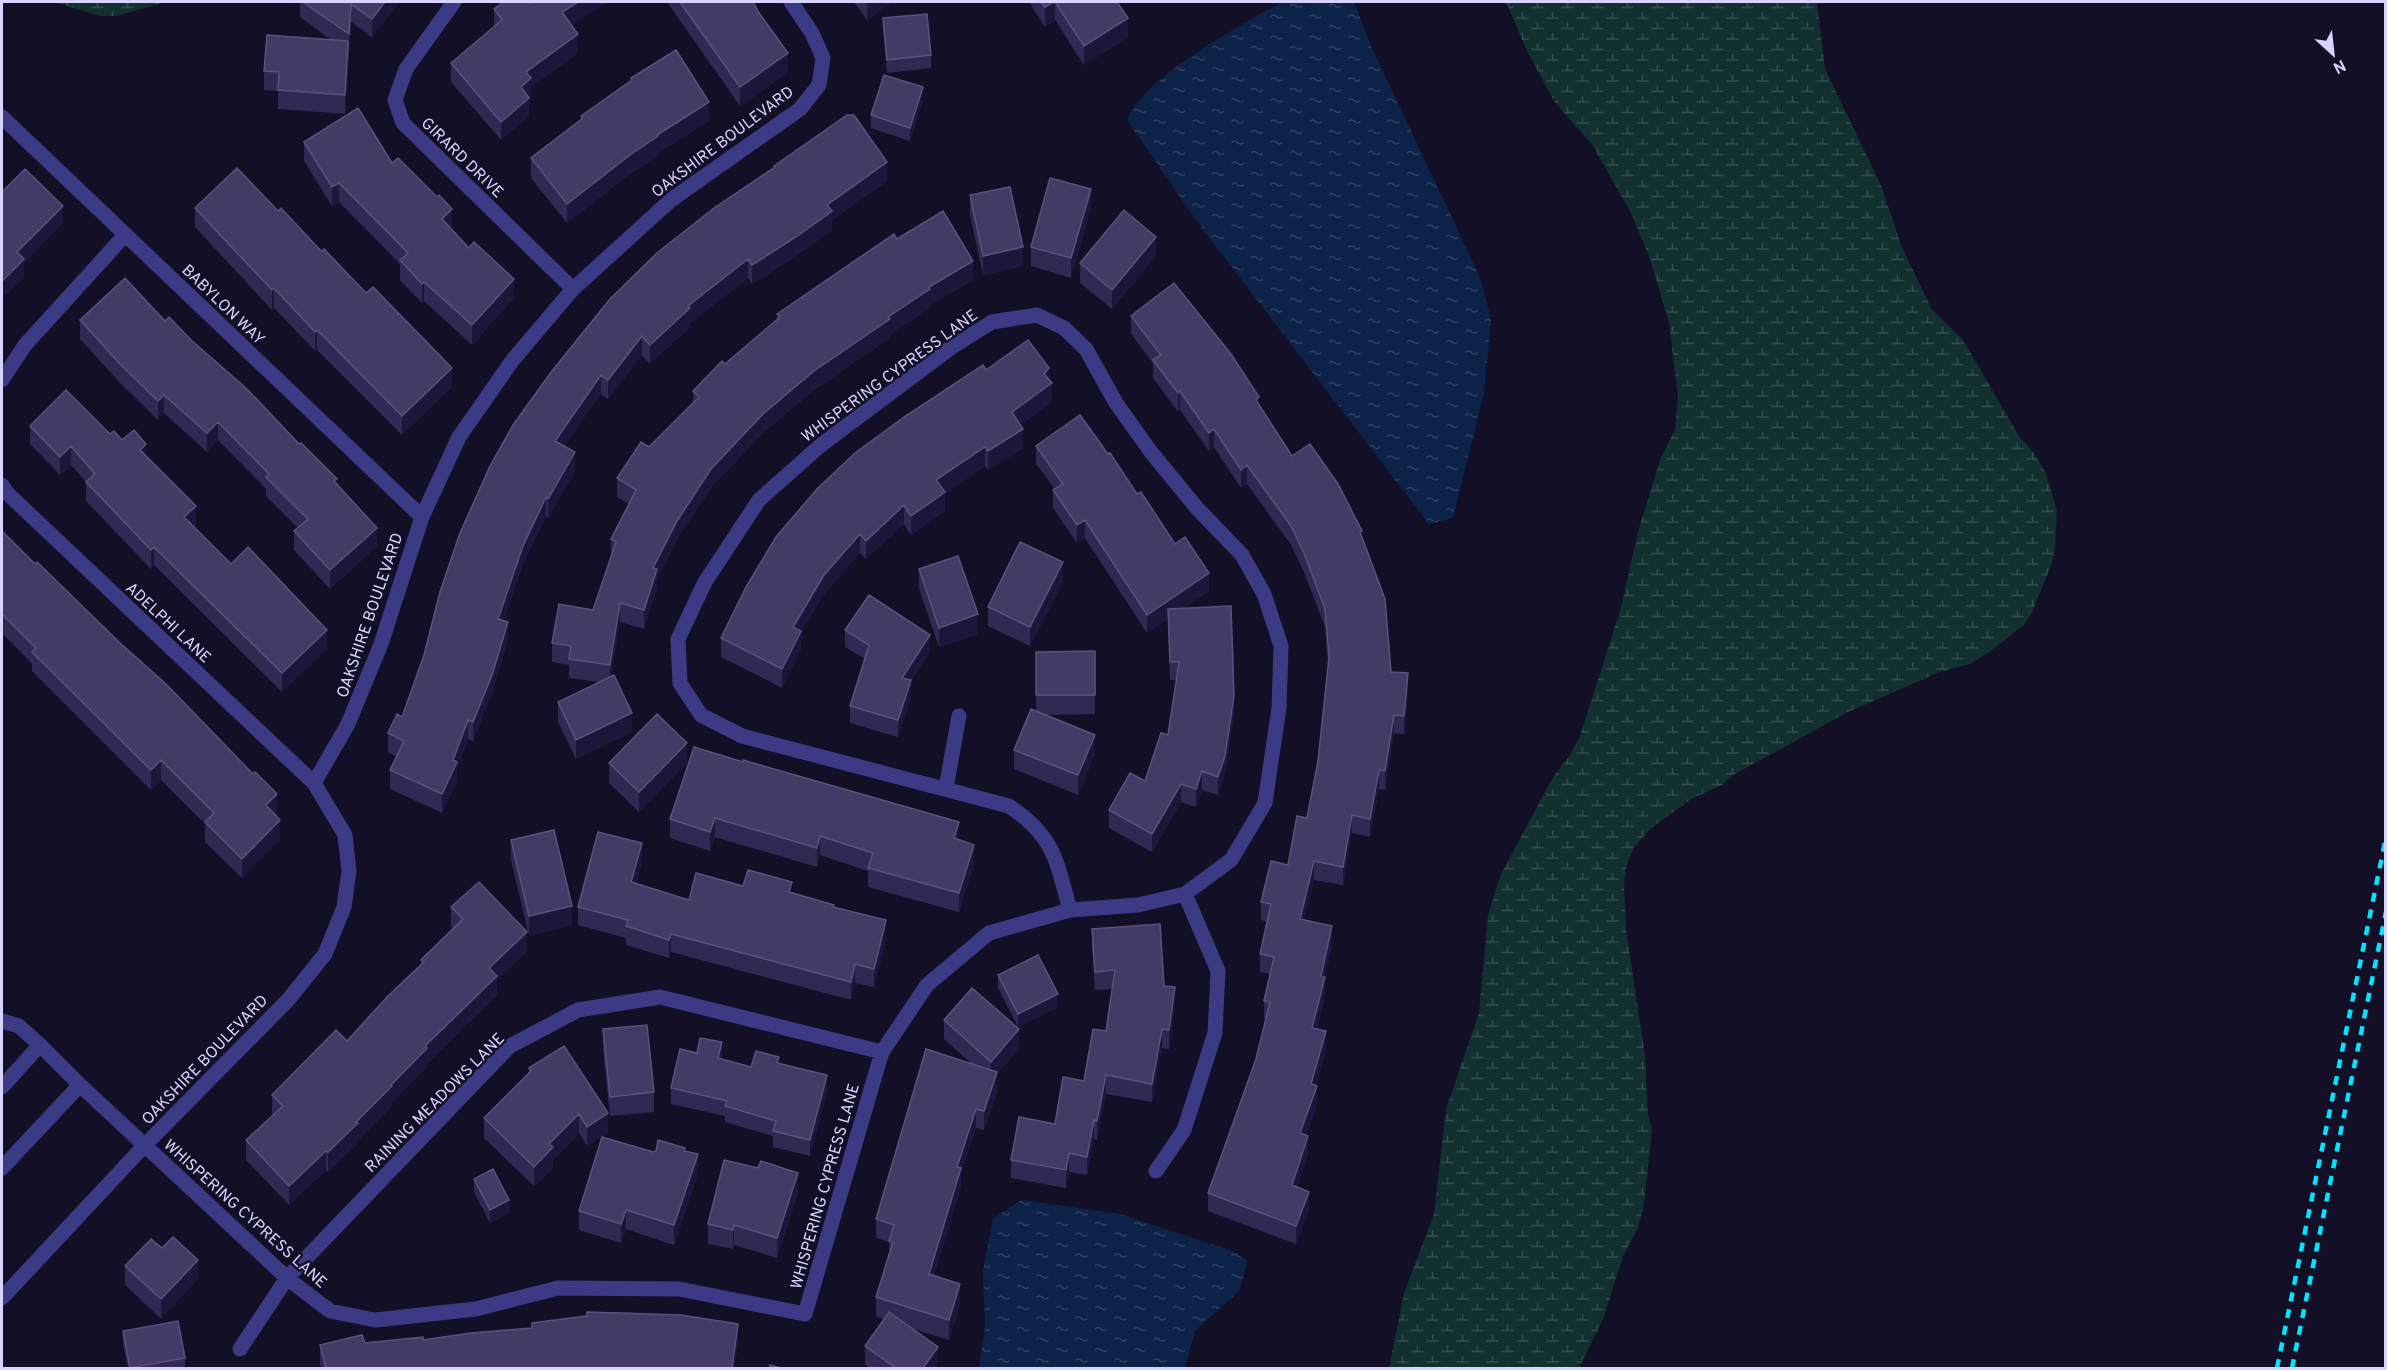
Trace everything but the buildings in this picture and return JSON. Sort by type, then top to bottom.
[{"type":"street","name":"GIRARD DRIVE","points":[[454,2],[406,69],[395,100],[403,123],[573,289]]},
{"type":"street","name":"OAKSHIRE BOULEVARD","points":[[2,1298],[144,1146],[288,1000],[325,954],[344,907],[349,871],[345,835],[314,783],[348,724],[377,654],[422,517],[459,437],[512,361],[573,289],[671,200],[800,109],[819,86],[823,58],[812,33],[791,2]]},
{"type":"street","name":"BABYLON WAY","points":[[2,117],[422,517]]},
{"type":"street","points":[[2,380],[25,345],[125,235]]},
{"type":"street","name":"WHISPERING CYPRESS LANE","points":[[2,1022],[19,1026],[287,1278],[330,1311],[375,1320],[476,1310],[558,1288],[679,1289],[805,1314],[882,1052],[927,985],[989,933],[1070,910],[1138,904],[1185,894],[1231,860],[1265,803],[1279,708],[1281,646],[1264,594],[1242,555],[1197,507],[1151,452],[1116,404],[1086,349],[1064,328],[1037,315],[992,322],[952,347],[821,445],[759,500],[705,582],[678,639],[680,683],[701,715],[742,736],[1009,806],[1031,820],[1052,849],[1070,910]]},
{"type":"street","name":"ADELPHI LANE","points":[[2,485],[7,494],[314,783]]},
{"type":"street","points":[[946,788],[959,716]]},
{"type":"street","points":[[1156,1171],[1184,1130],[1215,1033],[1218,971],[1185,894]]},
{"type":"street","name":"RAINING MEADOWS LANE","points":[[240,1349],[287,1278],[510,1046],[578,1010],[660,997],[882,1052]]},
{"type":"street","points":[[2,1087],[40,1045]]},
{"type":"street","points":[[2,1168],[80,1085]]},
{"type":"green space","points":[[54,2],[162,2],[116,16],[100,16]]},
{"type":"green space","points":[[1506,2],[1817,2],[1825,69],[1881,185],[1901,245],[1931,308],[1963,340],[2019,436],[2034,453],[2046,473],[2057,511],[2055,548],[2052,563],[2031,615],[2024,625],[1992,650],[1970,664],[1940,672],[1848,712],[1733,775],[1722,785],[1691,799],[1650,829],[1634,848],[1626,866],[1624,885],[1626,929],[1645,1055],[1648,1114],[1652,1130],[1644,1204],[1638,1228],[1623,1256],[1604,1317],[1579,1368],[1389,1368],[1404,1293],[1434,1214],[1446,1109],[1479,1013],[1488,915],[1500,876],[1553,777],[1568,758],[1580,736],[1620,611],[1638,532],[1661,457],[1675,430],[1678,397],[1669,322],[1649,256],[1631,213],[1593,146],[1554,101],[1527,51]]},
{"type":"water","points":[[1281,2],[1354,2],[1371,46],[1480,277],[1491,319],[1484,393],[1453,518],[1429,524],[1201,227],[1127,120],[1137,103],[1173,70],[1195,54]]},
{"type":"water","points":[[1022,1200],[1120,1214],[1233,1251],[1247,1261],[1240,1290],[1195,1331],[1185,1368],[979,1368],[985,1326],[983,1271],[993,1218]]},
{"type":"railway","points":[[2277,1368],[2386,837]]},
{"type":"railway","points":[[2292,1368],[2386,912]]}]
